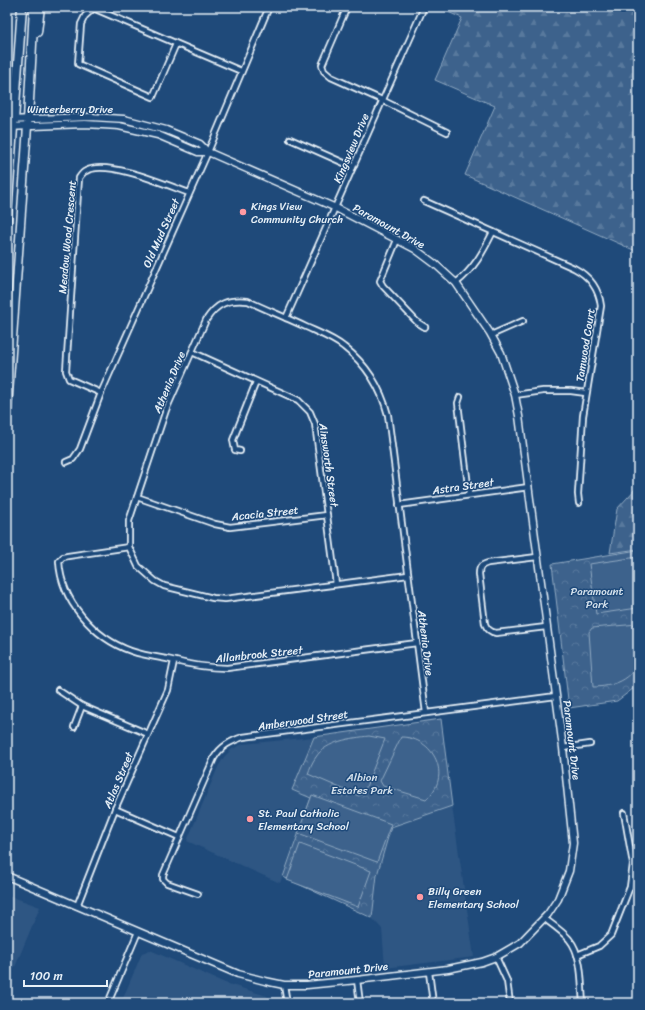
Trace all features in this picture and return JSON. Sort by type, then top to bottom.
[{"type":"highway","points":[[10,123],[22,7]]},
{"type":"highway","points":[[27,123],[34,7]]},
{"type":"highway","points":[[30,75],[40,7]]},
{"type":"main road","points":[[7,223],[10,123]]},
{"type":"main road","points":[[7,416],[27,123]]},
{"type":"street","name":"Old Mud Street","points":[[66,462],[73,458],[80,449],[101,393],[208,152],[269,7]]},
{"type":"street","points":[[347,7],[322,65],[324,71],[331,77],[447,132]]},
{"type":"street","name":"Kingsview Drive","points":[[286,318],[424,7]]},
{"type":"street","points":[[176,44],[152,96],[78,64],[81,24],[85,16],[94,8],[241,72]]},
{"type":"street","name":"Winterberry Drive","points":[[10,123],[27,123],[90,117],[131,120],[166,130],[200,144],[208,152]]},
{"type":"street","points":[[290,139],[353,167]]},
{"type":"street","name":"Paramount Drive","points":[[7,876],[238,974],[265,981],[307,985],[429,972],[468,966],[496,957],[520,943],[545,919],[558,899],[569,871],[573,843],[563,748],[546,627],[529,487],[515,395],[501,353],[491,335],[456,283],[435,264],[415,249],[336,208],[208,152]]},
{"type":"street","name":"Meadow Wood Crescent","points":[[101,393],[69,378],[66,371],[80,178],[85,171],[94,168],[113,169],[140,175],[189,193]]},
{"type":"street","name":"Tamwood Court","points":[[424,201],[574,268],[587,276],[595,288],[601,306],[582,416],[578,494],[579,503]]},
{"type":"street","points":[[456,283],[482,256],[493,232]]},
{"type":"street","points":[[397,240],[380,281],[412,317],[425,327]]},
{"type":"street","name":"Athenia Drive","points":[[408,575],[225,599],[213,598],[164,586],[155,581],[138,566],[129,547],[129,520],[166,410],[211,312],[226,302],[236,300],[248,301],[324,335],[343,346],[360,361],[375,381],[388,415],[426,713]]},
{"type":"street","points":[[491,335],[523,321]]},
{"type":"street","name":"Ainsworth Street","points":[[192,352],[298,400],[310,412],[315,424],[336,584]]},
{"type":"street","points":[[240,451],[235,450],[233,440],[256,382]]},
{"type":"street","points":[[515,395],[543,391],[586,392]]},
{"type":"street","points":[[460,397],[458,403],[469,494]]},
{"type":"street","name":"Astra Street","points":[[399,504],[529,487]]},
{"type":"street","name":"Acacia Street","points":[[137,497],[215,524],[230,527],[327,515]]},
{"type":"street","name":"Allanbrook Street","points":[[129,547],[63,557],[59,561],[59,569],[66,592],[84,620],[110,641],[131,651],[207,668],[227,668],[417,643]]},
{"type":"street","points":[[537,557],[481,565],[479,568],[480,588],[485,624],[492,632],[546,627]]},
{"type":"street","name":"Atlas Street","points":[[77,906],[115,809],[168,690],[174,661]]},
{"type":"street","points":[[58,690],[82,706],[148,734]]},
{"type":"street","name":"Amberwood Street","points":[[198,894],[167,883],[163,875],[214,758],[224,746],[235,739],[556,696]]},
{"type":"street","points":[[74,727],[82,706]]},
{"type":"street","points":[[563,748],[590,744]]},
{"type":"street","points":[[115,809],[179,837]]},
{"type":"street","points":[[577,954],[599,946],[611,935],[630,887],[633,864],[624,813]]},
{"type":"street","points":[[545,919],[569,939],[577,954],[583,1003]]},
{"type":"street","points":[[108,1003],[138,932]]},
{"type":"street","points":[[496,957],[507,981],[510,1003]]},
{"type":"street","points":[[429,972],[433,1003]]},
{"type":"street","points":[[357,980],[360,1003]]},
{"type":"street","points":[[284,984],[287,1003]]},
{"type":"shaded area","name":"St. Paul Catholic Elementary School","points":[[314,737],[292,790],[311,798],[280,883],[187,841],[218,767],[224,757],[232,749],[243,744]]},
{"type":"shaded area","name":"Billy Green Elementary School","points":[[452,806],[474,957],[385,968],[382,929],[372,918],[377,875],[391,827]]},
{"type":"shaded area","points":[[7,895],[40,907],[7,986]]},
{"type":"shaded area","points":[[150,950],[225,983],[267,996],[269,1003],[121,1003],[142,953]]},
{"type":"green space","points":[[436,7],[638,7],[638,252],[465,175],[495,106],[435,80],[462,18]]},
{"type":"green space","points":[[638,486],[638,549],[610,553],[617,509]]},
{"type":"green space","name":"Paramount Park","points":[[638,550],[638,685],[617,701],[569,708],[552,564]]},
{"type":"green space","points":[[638,557],[638,608],[596,614],[589,564]]},
{"type":"green space","points":[[638,624],[639,655],[636,666],[632,672],[621,681],[614,684],[593,687],[589,632],[592,628]]},
{"type":"green space","name":"Albion Estates Park","points":[[441,719],[452,806],[391,827],[377,875],[372,918],[283,877],[311,798],[292,790],[314,737]]},
{"type":"green space","points":[[369,736],[385,739],[364,792],[359,796],[308,774],[315,759],[326,747],[340,741]]},
{"type":"green space","points":[[401,737],[413,739],[423,744],[431,751],[436,760],[439,770],[438,780],[434,790],[426,799],[383,786],[380,781]]},
{"type":"green space","points":[[312,795],[391,824],[377,862],[298,833]]},
{"type":"green space","points":[[300,844],[371,871],[358,907],[287,880]]},
{"type":"waterway","points":[[631,7],[638,10]]},
{"type":"place","name":"Kings View Community Church","points":[[243,212]]},
{"type":"place","name":"St. Paul Catholic Elementary School","points":[[250,819]]},
{"type":"place","name":"Billy Green Elementary School","points":[[420,897]]}]
